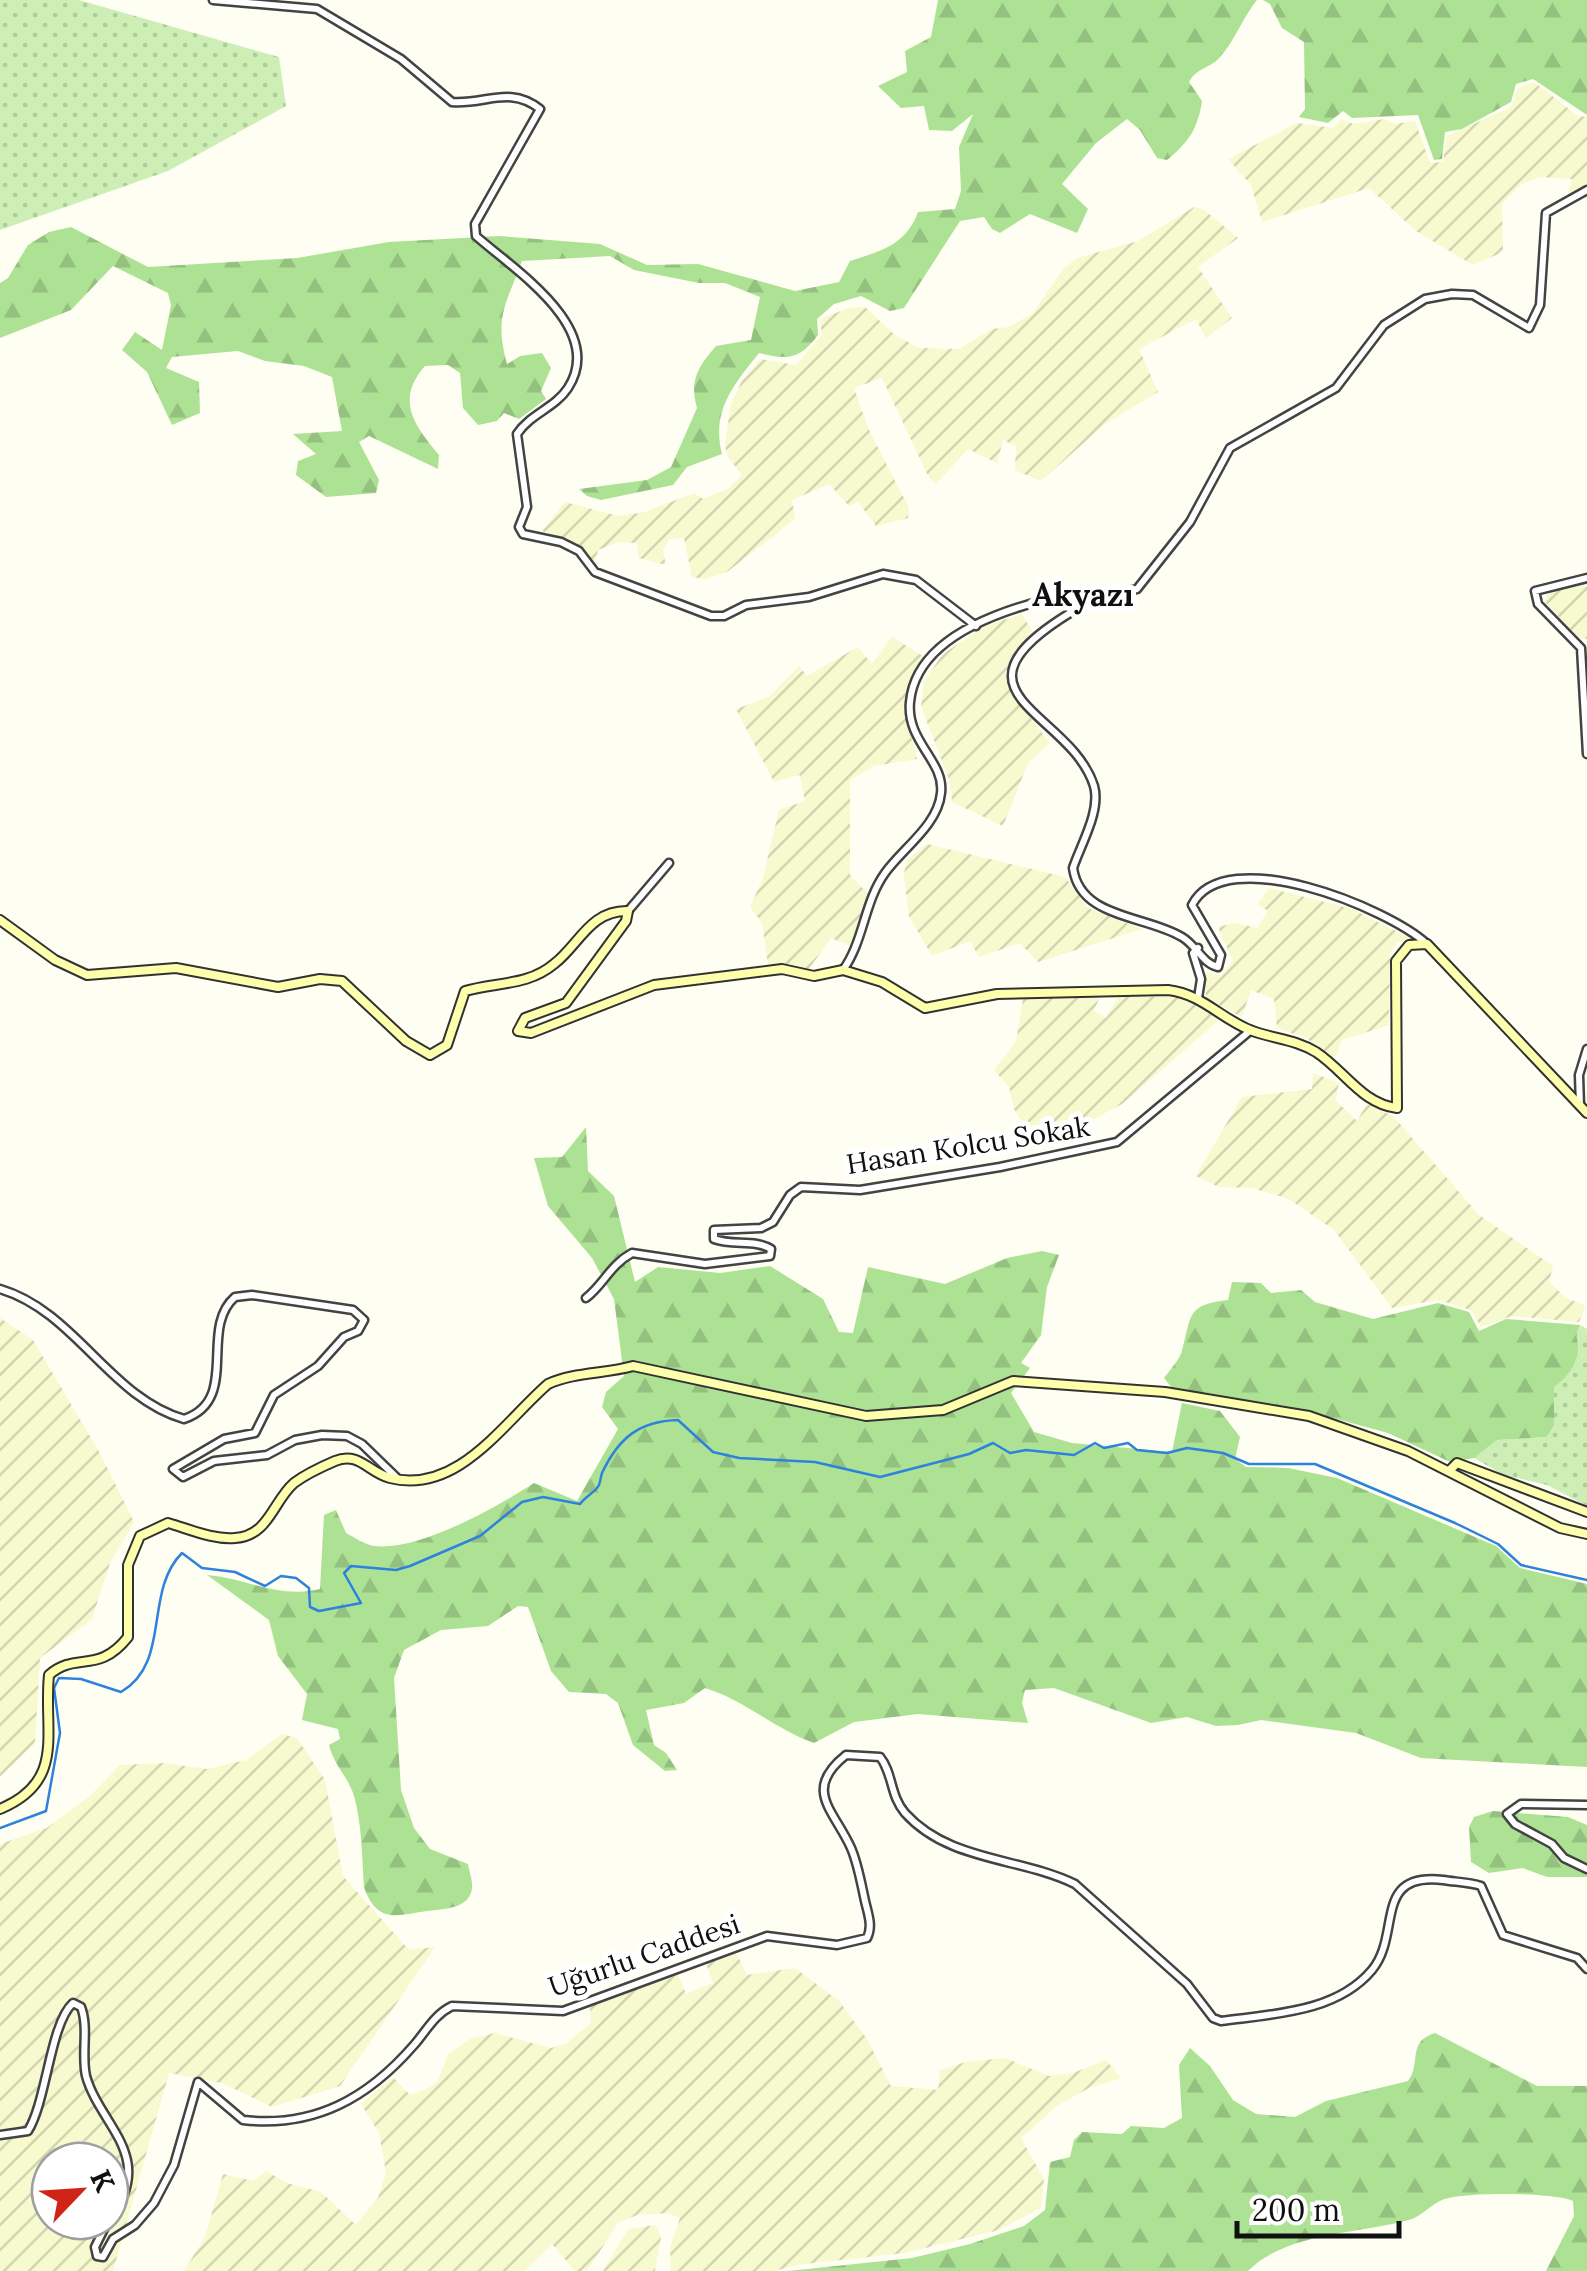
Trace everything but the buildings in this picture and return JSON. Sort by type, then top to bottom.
[{"type":"main road","points":[[0,920],[55,960],[87,974],[176,968],[278,987],[320,978],[342,981],[406,1041],[430,1055],[447,1045],[465,991],[538,975],[557,963],[575,938],[597,920],[628,911],[626,922],[566,1002],[526,1018],[518,1031],[531,1033],[654,985],[782,970],[814,976],[843,970],[882,982],[925,1008],[997,994],[1168,990],[1198,998],[1251,1030],[1301,1043],[1322,1056],[1368,1100],[1397,1108],[1396,961],[1408,945],[1427,944],[1584,1110]]},
{"type":"main road","points":[[0,1809],[24,1799],[46,1767],[50,1746],[49,1675],[59,1666],[102,1661],[128,1637],[128,1565],[140,1536],[168,1523],[218,1536],[237,1538],[253,1534],[296,1482],[340,1458],[354,1457],[384,1477],[400,1480],[455,1470],[548,1384],[564,1376],[600,1375],[633,1366],[866,1416],[943,1410],[1014,1381],[1165,1392],[1309,1416],[1450,1470],[1560,1528],[1587,1534]]},
{"type":"main road","points":[[1450,1470],[1457,1463],[1467,1463],[1502,1482],[1587,1512]]},
{"type":"street","points":[[213,0],[318,9],[401,59],[452,102],[504,96],[526,98],[540,109],[484,201],[475,224],[476,236],[545,298],[568,325],[576,345],[570,384],[560,398],[526,420],[516,434],[527,507],[519,527],[523,534],[561,542],[579,552],[595,572],[712,616],[724,616],[746,605],[809,598],[884,574],[916,580],[976,626]]},
{"type":"street","points":[[843,970],[878,884],[929,822],[941,796],[942,779],[921,750],[911,726],[914,684],[926,661],[947,641],[976,626],[1048,600],[1123,592],[1143,584],[1190,522],[1232,447],[1336,388],[1372,336],[1425,299],[1473,296],[1529,328],[1540,305],[1542,228],[1546,213],[1587,190]]},
{"type":"street","points":[[1587,578],[1535,590],[1538,604],[1581,648],[1587,754]]},
{"type":"street","points":[[1078,598],[1074,610],[1038,632],[1026,647],[1013,666],[1012,681],[1037,720],[1079,759],[1095,789],[1091,818],[1072,868],[1083,894],[1098,905],[1162,927],[1198,948],[1210,966],[1222,964],[1221,955],[1192,905],[1198,893],[1214,883],[1249,878],[1364,905],[1427,944]]},
{"type":"street","points":[[628,911],[669,863]]},
{"type":"street","points":[[1198,948],[1194,953],[1201,980],[1198,998]]},
{"type":"street","name":"Hasan Kolcu Sokak","points":[[586,1298],[598,1289],[608,1269],[632,1252],[704,1264],[770,1256],[771,1248],[765,1244],[729,1245],[714,1239],[714,1230],[760,1228],[773,1222],[801,1187],[860,1190],[1000,1168],[1116,1142],[1251,1030]]},
{"type":"street","points":[[1584,1110],[1578,1075],[1587,1049]]},
{"type":"street","points":[[0,1290],[42,1308],[143,1396],[184,1419],[206,1408],[212,1395],[221,1317],[235,1297],[252,1294],[353,1310],[364,1320],[358,1331],[344,1337],[318,1366],[274,1395],[257,1432],[224,1440],[173,1469],[183,1477],[232,1456],[266,1455],[296,1440],[334,1436],[362,1444],[400,1480]]},
{"type":"street","name":"Uğurlu Caddesi","points":[[130,2228],[154,2204],[186,2132],[194,2084],[203,2086],[232,2116],[269,2122],[318,2116],[358,2099],[413,2046],[439,2012],[452,2006],[563,2011],[767,1936],[837,1944],[867,1938],[870,1924],[854,1856],[825,1806],[823,1788],[827,1773],[846,1755],[880,1757],[898,1804],[934,1836],[984,1858],[1057,1875],[1075,1884],[1170,1968],[1204,2009],[1221,2021],[1290,2011],[1339,1996],[1371,1972],[1397,1893],[1405,1884],[1427,1878],[1481,1886],[1503,1936],[1577,1958],[1587,1968]]},
{"type":"street","points":[[1587,1806],[1521,1804],[1507,1814],[1514,1824],[1587,1869]]},
{"type":"street","points":[[0,2135],[28,2131],[36,2120],[66,2012],[74,2004],[81,2007],[89,2084],[122,2141]]},
{"type":"street","name":"Uğurlu Caddesi","points":[[98,2241],[97,2256],[103,2256],[112,2241]]},
{"type":"green space","points":[[0,0],[79,0],[279,57],[286,106],[168,171],[0,230]]},
{"type":"green space","points":[[938,0],[1257,0],[1225,51],[1189,82],[1202,101],[1198,119],[1187,141],[1167,160],[1157,158],[1140,130],[1127,119],[1096,143],[1062,184],[1088,209],[1077,233],[1030,214],[1000,233],[984,217],[960,221],[904,308],[890,311],[861,296],[834,304],[817,319],[818,335],[799,354],[778,357],[759,353],[733,388],[722,412],[722,454],[687,467],[673,485],[601,500],[579,489],[647,480],[671,467],[697,408],[694,389],[700,367],[716,346],[751,340],[760,297],[725,283],[699,283],[634,270],[610,256],[522,261],[504,311],[503,348],[507,364],[520,356],[542,353],[551,368],[541,391],[546,399],[519,419],[504,413],[497,421],[478,425],[463,408],[460,373],[448,365],[425,366],[411,390],[411,412],[439,455],[438,469],[369,436],[359,442],[379,480],[376,493],[326,497],[296,475],[298,461],[316,454],[293,434],[342,431],[332,377],[304,366],[265,361],[238,351],[172,357],[166,368],[199,382],[200,413],[172,425],[147,372],[122,350],[135,332],[162,350],[171,305],[168,293],[113,266],[71,310],[0,338],[0,283],[8,278],[28,245],[49,232],[71,227],[148,267],[297,258],[389,242],[499,236],[600,244],[647,265],[698,264],[795,291],[839,282],[850,261],[882,250],[899,239],[918,212],[955,209],[961,191],[959,147],[973,114],[952,131],[929,130],[924,106],[901,108],[878,86],[907,72],[905,51],[931,37]]},
{"type":"green space","points":[[1263,0],[1587,0],[1587,115],[1533,79],[1516,84],[1511,102],[1462,129],[1445,132],[1442,159],[1434,160],[1418,115],[1352,118],[1343,111],[1328,123],[1299,117],[1305,109],[1304,42],[1282,28],[1270,4]]},
{"type":"green space","points":[[1534,82],[1578,116],[1587,117],[1587,184],[1568,194],[1572,179],[1540,177],[1522,184],[1502,204],[1503,252],[1473,265],[1416,231],[1369,188],[1262,222],[1251,185],[1228,159],[1297,123],[1333,128],[1342,119],[1353,124],[1384,119],[1395,124],[1415,121],[1430,163],[1443,162],[1447,136],[1511,107],[1518,88]]},
{"type":"green space","points":[[1194,207],[1203,209],[1238,238],[1198,267],[1232,318],[1206,338],[1196,319],[1139,349],[1158,392],[1105,424],[1041,481],[1015,470],[1016,446],[1003,440],[997,463],[968,449],[936,484],[928,476],[882,378],[854,388],[868,428],[909,508],[908,518],[876,526],[858,502],[849,506],[829,484],[792,500],[795,519],[727,572],[705,579],[692,577],[684,538],[669,539],[663,551],[666,565],[639,558],[637,543],[619,542],[598,550],[595,562],[563,537],[542,531],[565,502],[618,516],[645,512],[694,493],[703,499],[729,488],[742,475],[728,457],[725,445],[731,403],[742,381],[760,359],[796,365],[822,335],[820,321],[825,317],[865,307],[895,335],[919,348],[959,349],[992,329],[1009,327],[1033,313],[1063,269],[1077,258],[1138,241]]},
{"type":"green space","points":[[1587,586],[1587,639],[1578,637],[1546,603],[1546,596],[1555,589]]},
{"type":"green space","points":[[1022,614],[1033,633],[1012,656],[1005,673],[1017,701],[1050,743],[1028,763],[1003,826],[952,802],[950,782],[921,706],[924,681],[943,654],[983,627]]},
{"type":"green space","points":[[892,637],[923,656],[909,682],[904,709],[917,759],[874,766],[850,780],[850,875],[870,896],[850,946],[831,938],[809,969],[768,964],[762,923],[750,907],[763,878],[779,810],[805,801],[800,775],[774,782],[736,709],[769,697],[799,666],[807,676],[858,647],[872,664]]},
{"type":"green space","points":[[927,844],[1065,877],[1088,908],[1142,929],[1038,962],[1020,943],[979,957],[970,941],[932,956],[909,916],[904,875],[906,861]]},
{"type":"green space","points":[[1269,888],[1352,909],[1412,939],[1397,943],[1390,953],[1389,1025],[1342,1040],[1335,1058],[1306,1038],[1277,1028],[1274,999],[1251,990],[1242,1017],[1206,998],[1205,972],[1221,976],[1233,961],[1218,927],[1235,923],[1257,928],[1268,911],[1258,904]]},
{"type":"green space","points":[[1100,996],[1094,1011],[1106,1018],[1118,997],[1183,996],[1219,1020],[1122,1104],[1094,1119],[1028,1132],[1014,1109],[1009,1087],[994,1070],[1016,1041],[1023,999]]},
{"type":"green space","points":[[1313,1073],[1339,1083],[1335,1100],[1357,1121],[1367,1104],[1393,1116],[1479,1215],[1553,1266],[1549,1282],[1566,1298],[1586,1306],[1579,1322],[1512,1316],[1481,1327],[1471,1310],[1438,1300],[1392,1308],[1334,1230],[1289,1199],[1252,1188],[1219,1187],[1196,1176],[1242,1097],[1312,1089]]},
{"type":"green space","points":[[586,1127],[588,1171],[614,1196],[635,1282],[658,1267],[720,1273],[770,1266],[823,1299],[839,1332],[853,1333],[868,1267],[945,1284],[1007,1258],[1042,1251],[1059,1255],[1047,1287],[1041,1335],[1021,1363],[1030,1368],[1011,1393],[1034,1432],[1072,1443],[1172,1452],[1182,1403],[1220,1411],[1240,1437],[1235,1459],[1246,1467],[1288,1468],[1337,1478],[1496,1546],[1520,1568],[1587,1584],[1587,1767],[1421,1758],[1356,1733],[1261,1720],[1216,1726],[1187,1717],[1151,1723],[1054,1688],[1025,1690],[1022,1703],[1028,1723],[918,1714],[854,1722],[814,1743],[705,1688],[684,1703],[646,1710],[654,1745],[666,1753],[677,1770],[665,1771],[633,1745],[618,1703],[606,1694],[569,1692],[551,1671],[528,1607],[518,1606],[488,1626],[441,1630],[404,1650],[394,1678],[401,1790],[414,1828],[430,1849],[468,1864],[472,1888],[466,1900],[455,1907],[398,1915],[382,1912],[364,1887],[354,1796],[329,1745],[340,1739],[338,1729],[302,1720],[307,1694],[278,1656],[269,1620],[207,1575],[277,1590],[320,1589],[324,1515],[336,1510],[346,1533],[371,1545],[393,1546],[435,1535],[534,1483],[577,1501],[618,1429],[602,1407],[606,1392],[624,1376],[614,1299],[592,1258],[548,1206],[534,1158],[562,1157]]},
{"type":"green space","points":[[1232,1282],[1261,1283],[1271,1293],[1301,1290],[1315,1302],[1373,1319],[1438,1303],[1469,1312],[1479,1331],[1506,1319],[1580,1325],[1576,1335],[1577,1358],[1566,1377],[1554,1387],[1554,1425],[1547,1437],[1497,1440],[1474,1458],[1450,1462],[1388,1433],[1311,1412],[1173,1389],[1164,1378],[1181,1354],[1193,1314],[1204,1305],[1228,1300]]},
{"type":"green space","points":[[0,1318],[33,1340],[101,1455],[134,1522],[110,1563],[92,1619],[40,1658],[35,1743],[0,1777]]},
{"type":"green space","points":[[1580,1325],[1587,1329],[1587,1506],[1547,1485],[1504,1475],[1474,1458],[1497,1440],[1548,1437],[1554,1413],[1554,1386]]},
{"type":"green space","points":[[282,1734],[297,1738],[325,1780],[343,1876],[409,1950],[435,1947],[340,2086],[272,2107],[222,2083],[169,2073],[130,2211],[130,2141],[30,2141],[30,2241],[121,2241],[113,2271],[0,2271],[0,1844],[47,1828],[90,1796],[120,1765],[162,1763],[207,1769],[246,1760]]},
{"type":"green space","points":[[1493,1811],[1568,1817],[1587,1825],[1587,1877],[1547,1877],[1523,1868],[1489,1873],[1471,1862],[1469,1827],[1474,1817]]},
{"type":"green space","points":[[736,1953],[747,1975],[795,1968],[839,2001],[867,2039],[891,2086],[938,2090],[940,2070],[966,2062],[1005,2058],[1049,2076],[1073,2073],[1106,2060],[1121,2078],[1089,2088],[1057,2106],[1021,2138],[1044,2179],[1041,2208],[999,2230],[905,2253],[795,2265],[775,2271],[671,2271],[670,2247],[680,2218],[668,2213],[637,2215],[618,2223],[587,2271],[575,2271],[552,2244],[525,2271],[184,2271],[205,2237],[223,2174],[253,2181],[266,2171],[287,2183],[321,2192],[356,2225],[378,2198],[386,2172],[379,2133],[361,2104],[393,2077],[410,2095],[429,2088],[438,2081],[448,2054],[470,2039],[495,2033],[551,2048],[566,2044],[591,2023],[590,2005],[678,1975],[686,1994],[713,1983],[706,1964]]},
{"type":"green space","points":[[1435,2033],[1537,2086],[1587,2086],[1587,2271],[1546,2271],[1574,2216],[1573,2201],[1508,2194],[1452,2197],[1409,2220],[1303,2241],[1264,2258],[1248,2271],[788,2271],[912,2258],[1024,2226],[1045,2210],[1050,2162],[1070,2157],[1074,2140],[1082,2132],[1122,2134],[1131,2126],[1164,2128],[1182,2118],[1179,2065],[1190,2048],[1210,2066],[1233,2100],[1256,2114],[1295,2117],[1326,2101],[1408,2081],[1417,2047]]},
{"type":"green space","points":[[656,2225],[661,2237],[655,2271],[603,2271],[628,2229]]},
{"type":"waterway","points":[[0,1828],[46,1811],[60,1733],[54,1688],[59,1678],[81,1679],[121,1692],[137,1679],[147,1663],[163,1587],[182,1553],[202,1568],[235,1572],[265,1586],[281,1576],[296,1578],[309,1588],[310,1607],[319,1611],[361,1603],[344,1573],[351,1566],[396,1570],[410,1566],[480,1536],[522,1502],[543,1497],[580,1504],[598,1486],[609,1460],[623,1441],[642,1428],[665,1421],[678,1420],[713,1452],[739,1458],[815,1462],[880,1477],[969,1454],[993,1443],[1010,1453],[1026,1450],[1074,1455],[1095,1443],[1104,1448],[1128,1443],[1137,1450],[1167,1453],[1187,1448],[1223,1453],[1249,1464],[1315,1464],[1498,1544],[1521,1565],[1587,1580]]},
{"type":"district","name":"Akyazı","points":[[1083,594]]}]
